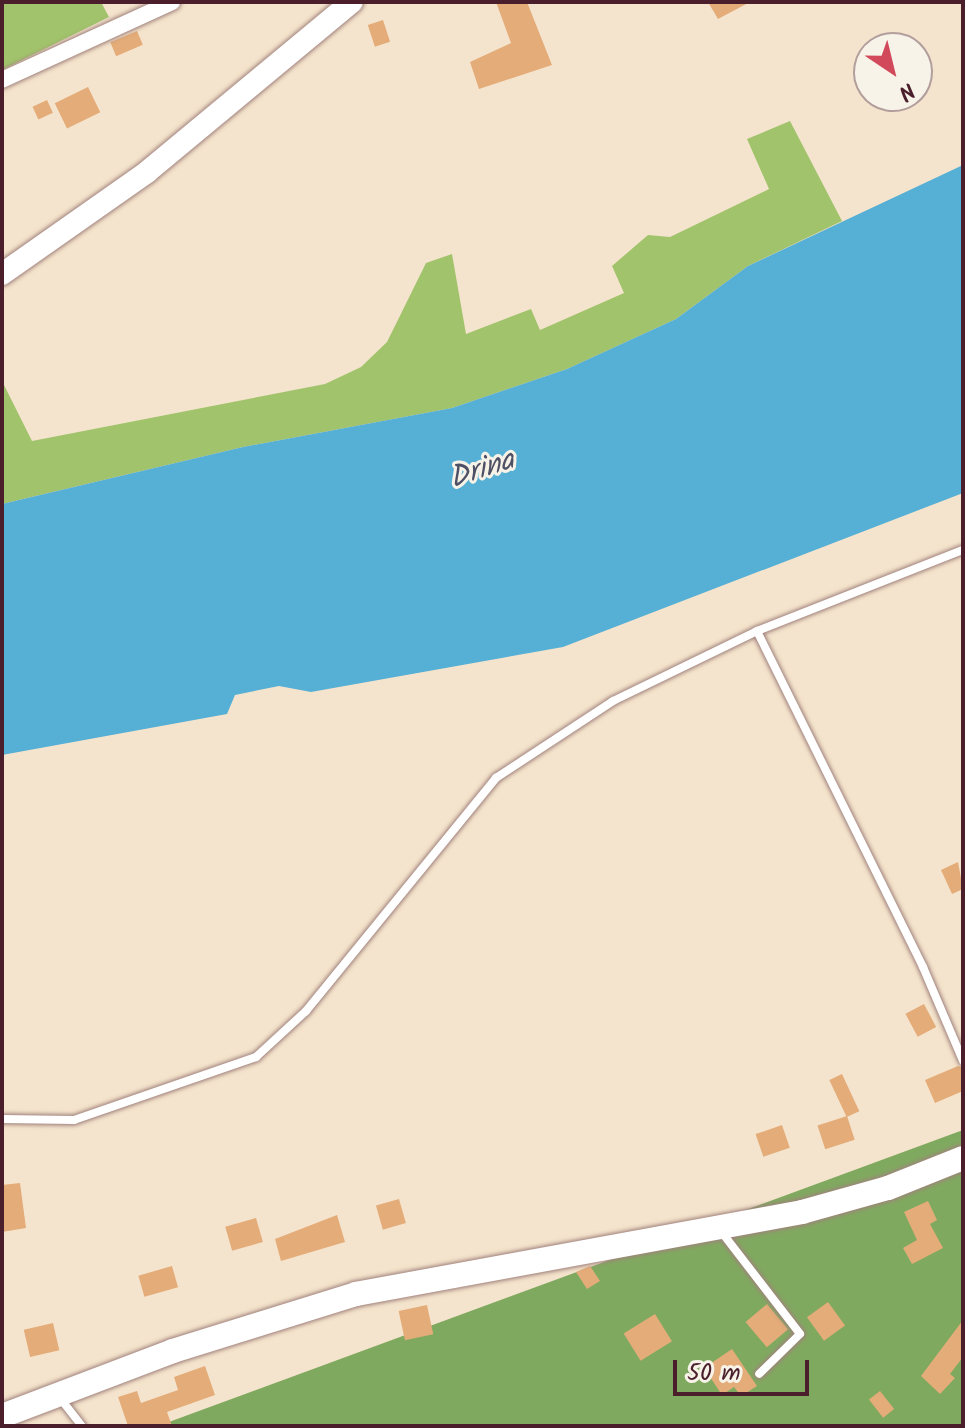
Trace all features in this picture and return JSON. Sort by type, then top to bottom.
[{"type":"main road","points":[[2,1416],[173,1351],[356,1294],[851,1199],[963,1158]]},
{"type":"street","points":[[2,80],[172,2]]},
{"type":"street","points":[[2,274],[147,172],[352,2]]},
{"type":"lane","points":[[2,1119],[74,1120],[256,1057],[306,1011],[496,778],[613,701],[757,631],[817,612],[963,550]]},
{"type":"lane","points":[[757,631],[923,967],[963,1061]]},
{"type":"lane","points":[[717,1227],[800,1334],[759,1374]]},
{"type":"lane","points":[[57,1395],[82,1426]]},
{"type":"green space","points":[[2,2],[101,2],[109,17],[2,70]]},
{"type":"green space","points":[[790,121],[842,221],[748,266],[676,319],[567,369],[452,408],[243,447],[2,504],[2,381],[32,441],[325,384],[361,367],[387,342],[426,263],[452,254],[466,334],[531,309],[540,330],[624,293],[612,266],[648,235],[670,237],[769,189],[747,139]]},
{"type":"green space","points":[[963,1130],[963,1426],[158,1426]]},
{"type":"water","name":"Drina","points":[[963,165],[963,493],[563,647],[311,692],[279,686],[235,695],[227,714],[2,755],[2,504],[243,447],[452,408],[567,369],[676,319],[748,266]]},
{"type":"building","points":[[496,2],[527,2],[552,65],[479,89],[470,62],[511,43]]},
{"type":"building","points":[[708,2],[750,2],[718,19]]},
{"type":"building","points":[[383,20],[390,42],[375,47],[368,25]]},
{"type":"building","points":[[137,31],[143,45],[116,56],[110,42]]},
{"type":"building","points":[[88,87],[100,112],[67,128],[55,103]]},
{"type":"building","points":[[47,100],[53,113],[38,119],[32,107]]},
{"type":"building","points":[[958,862],[963,889],[952,894],[941,870]]},
{"type":"building","points":[[924,1004],[936,1027],[918,1037],[905,1014]]},
{"type":"building","points":[[958,1066],[963,1068],[963,1091],[935,1103],[925,1080]]},
{"type":"building","points":[[842,1074],[859,1111],[847,1117],[829,1080]]},
{"type":"building","points":[[847,1116],[855,1140],[825,1149],[818,1126]]},
{"type":"building","points":[[782,1125],[790,1148],[763,1157],[756,1134]]},
{"type":"building","points":[[20,1183],[26,1228],[2,1232],[2,1185]]},
{"type":"building","points":[[399,1199],[406,1223],[383,1230],[376,1206]]},
{"type":"building","points":[[928,1201],[937,1220],[930,1224],[943,1248],[912,1264],[903,1248],[917,1240],[904,1212]]},
{"type":"building","points":[[337,1215],[345,1242],[281,1261],[275,1239]]},
{"type":"building","points":[[256,1218],[263,1242],[232,1251],[225,1227]]},
{"type":"building","points":[[172,1266],[178,1287],[144,1297],[138,1276]]},
{"type":"building","points":[[590,1266],[600,1281],[587,1289],[576,1272]]},
{"type":"building","points":[[828,1302],[845,1325],[824,1341],[807,1317]]},
{"type":"building","points":[[767,1304],[788,1329],[767,1347],[746,1322]]},
{"type":"building","points":[[427,1305],[433,1334],[405,1340],[399,1311]]},
{"type":"building","points":[[655,1314],[672,1341],[641,1361],[624,1334]]},
{"type":"building","points":[[963,1320],[963,1357],[950,1374],[955,1378],[940,1394],[921,1376]]},
{"type":"building","points":[[53,1323],[59,1350],[30,1357],[24,1330]]},
{"type":"building","points":[[732,1349],[757,1386],[741,1396],[734,1387],[722,1395],[704,1368]]},
{"type":"building","points":[[205,1366],[215,1395],[167,1412],[172,1426],[128,1426],[118,1397],[137,1391],[141,1403],[178,1390],[174,1377]]},
{"type":"building","points":[[880,1391],[894,1409],[883,1418],[869,1400]]}]
